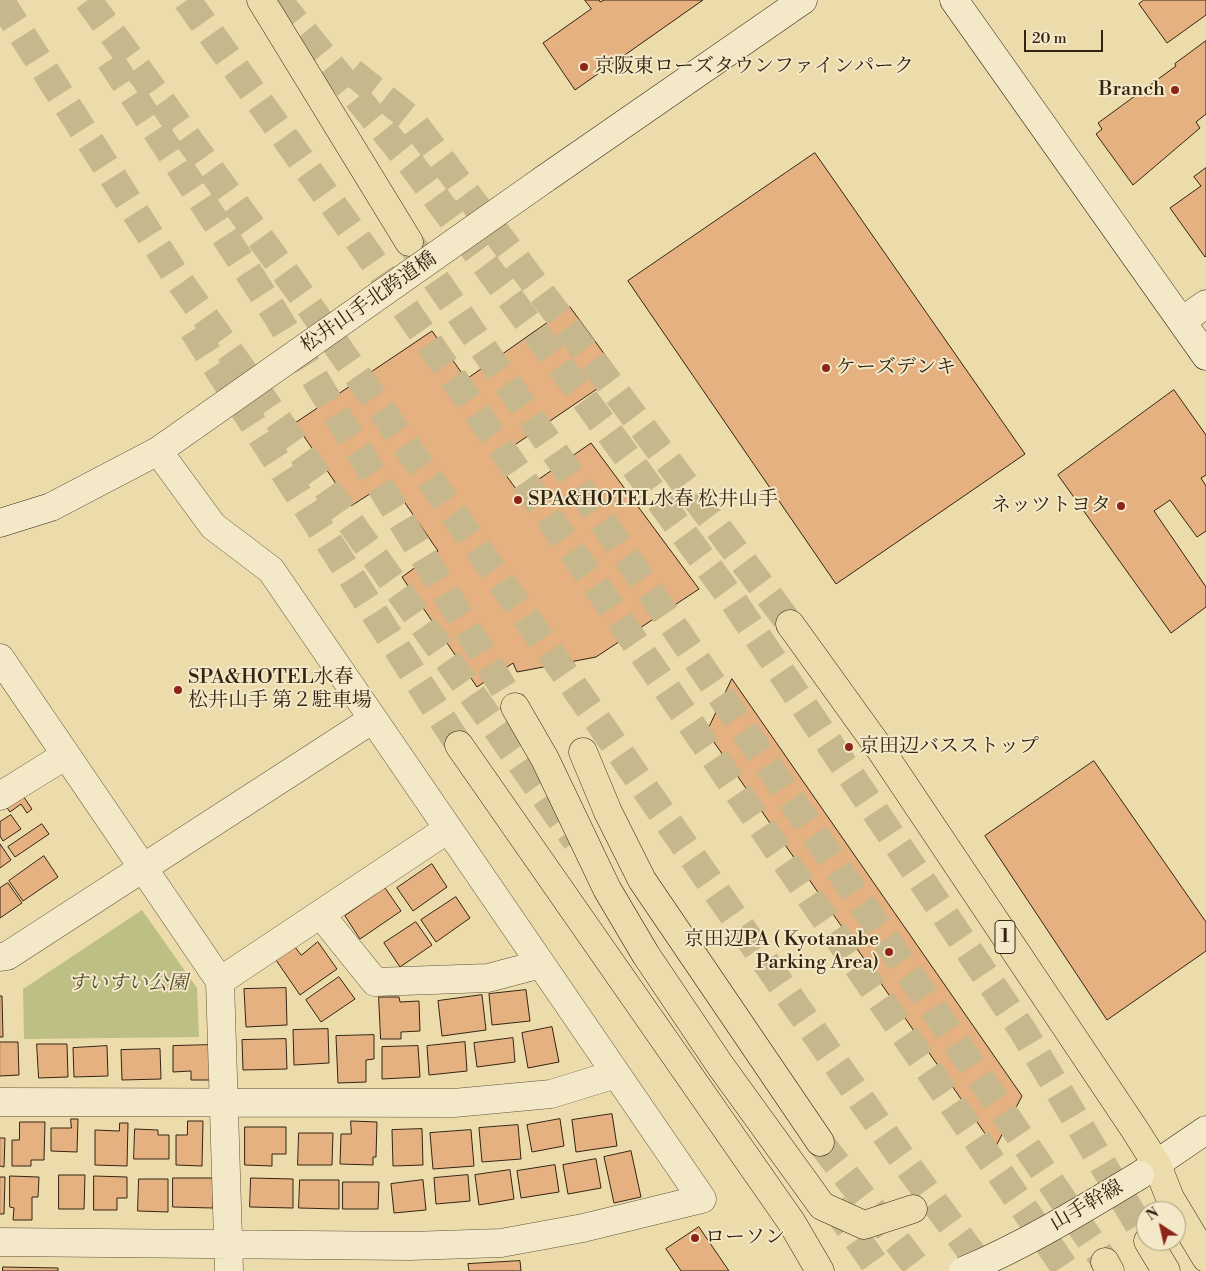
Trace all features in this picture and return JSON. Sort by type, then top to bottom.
[{"type":"highway","points":[[261,0],[410,242]]},
{"type":"highway","name":"1","points":[[790,624],[880,749],[1135,1130],[1148,1170],[1170,1198],[1206,1258]]},
{"type":"highway","points":[[515,707],[545,759],[607,889],[646,955],[720,1065],[822,1206],[864,1225],[913,1209]]},
{"type":"highway","points":[[460,746],[792,1223],[820,1271]]},
{"type":"highway","points":[[583,752],[608,812],[642,880],[820,1142]]},
{"type":"highway","points":[[1154,1251],[1166,1271]]},
{"type":"street","name":"松井山手北跨道橋","points":[[0,523],[50,507],[158,451],[543,180],[804,0]]},
{"type":"street","points":[[954,0],[1206,356]]},
{"type":"street","points":[[1182,321],[1206,304]]},
{"type":"street","points":[[0,1242],[410,1246],[501,1243],[584,1228],[702,1198],[271,570],[213,526],[158,451]]},
{"type":"street","points":[[0,658],[220,982],[229,1271]]},
{"type":"street","points":[[0,957],[7,956],[373,719]]},
{"type":"street","points":[[0,796],[66,755]]},
{"type":"street","points":[[220,982],[448,829]]},
{"type":"street","points":[[321,914],[375,982],[488,978],[541,964]]},
{"type":"street","points":[[0,1102],[454,1103],[550,1094],[616,1074]]},
{"type":"street","name":"山手幹線","points":[[963,1271],[985,1262],[1067,1219],[1148,1170],[1206,1130]]},
{"type":"green space","name":"すいすい公園","points":[[142,910],[197,988],[199,1037],[24,1039],[23,989]]},
{"type":"building","name":"京阪東ローズタウンファインパーク","points":[[585,0],[599,0],[600,2],[604,0],[703,0],[575,90],[543,43],[591,9]]},
{"type":"building","points":[[1144,0],[1206,0],[1206,15],[1167,43],[1139,4]]},
{"type":"building","name":"Branch","points":[[1206,41],[1206,114],[1196,122],[1200,128],[1133,185],[1096,134],[1102,129],[1098,123],[1176,66],[1175,64]]},
{"type":"building","name":"ケーズデンキ","points":[[815,153],[1025,454],[836,584],[628,281]]},
{"type":"building","points":[[1206,168],[1205,257],[1170,208],[1201,186],[1194,177]]},
{"type":"building","name":"SPA&HOTEL水春 松井山手","points":[[570,307],[619,374],[494,459],[519,493],[591,443],[699,589],[596,657],[517,672],[513,663],[477,687],[402,577],[438,551],[390,481],[351,506],[295,423],[432,331],[466,379]]},
{"type":"building","name":"ネッツトヨタ","points":[[1174,390],[1206,435],[1206,475],[1201,478],[1206,486],[1206,531],[1197,537],[1170,500],[1154,511],[1206,587],[1206,607],[1171,633],[1058,475]]},
{"type":"building","points":[[732,679],[1022,1096],[995,1148],[707,732]]},
{"type":"building","points":[[1094,761],[1206,922],[1206,951],[1107,1020],[985,836]]},
{"type":"building","points":[[21,793],[32,809],[27,813],[21,804],[10,812],[5,805]]},
{"type":"building","points":[[11,815],[21,829],[3,841],[0,836],[0,822]]},
{"type":"building","points":[[42,824],[49,834],[15,857],[8,847]]},
{"type":"building","points":[[0,844],[11,860],[0,868]]},
{"type":"building","points":[[44,856],[58,877],[23,901],[9,881]]},
{"type":"building","points":[[432,864],[447,887],[413,911],[397,888]]},
{"type":"building","points":[[8,883],[22,903],[0,918],[0,888]]},
{"type":"building","points":[[385,888],[401,911],[360,939],[345,916]]},
{"type":"building","points":[[456,897],[470,918],[436,942],[421,920]]},
{"type":"building","points":[[416,922],[432,945],[400,967],[384,943]]},
{"type":"building","points":[[318,942],[337,969],[300,995],[276,960],[295,947],[301,955]]},
{"type":"building","points":[[339,977],[355,999],[321,1022],[306,1000]]},
{"type":"building","points":[[286,988],[287,1025],[246,1027],[244,989]]},
{"type":"building","points":[[526,990],[530,1021],[492,1025],[489,994]]},
{"type":"building","points":[[482,995],[486,1030],[442,1036],[438,1001]]},
{"type":"building","points":[[0,996],[2,996],[3,1037],[0,1037]]},
{"type":"building","points":[[379,997],[399,997],[400,1002],[419,1001],[420,1031],[401,1032],[401,1039],[381,1039]]},
{"type":"building","points":[[552,1027],[559,1062],[528,1068],[522,1033]]},
{"type":"building","points":[[328,1029],[329,1063],[294,1065],[293,1030]]},
{"type":"building","points":[[374,1035],[374,1059],[366,1060],[366,1082],[338,1083],[336,1036]]},
{"type":"building","points":[[513,1038],[515,1062],[477,1067],[474,1043]]},
{"type":"building","points":[[286,1039],[287,1069],[243,1070],[242,1040]]},
{"type":"building","points":[[0,1042],[18,1042],[19,1075],[0,1076]]},
{"type":"building","points":[[465,1042],[467,1071],[429,1075],[427,1046]]},
{"type":"building","points":[[37,1044],[67,1044],[68,1077],[39,1078]]},
{"type":"building","points":[[211,1045],[212,1080],[191,1080],[191,1071],[173,1072],[173,1046]]},
{"type":"building","points":[[107,1046],[108,1076],[74,1077],[73,1048]]},
{"type":"building","points":[[418,1046],[420,1077],[382,1079],[382,1047]]},
{"type":"building","points":[[160,1049],[161,1079],[122,1080],[121,1050]]},
{"type":"building","points":[[612,1114],[617,1146],[576,1152],[572,1120]]},
{"type":"building","points":[[71,1119],[78,1119],[77,1152],[51,1151],[51,1128],[71,1128]]},
{"type":"building","points":[[560,1119],[564,1146],[532,1152],[527,1125]]},
{"type":"building","points":[[188,1121],[203,1121],[202,1166],[176,1165],[176,1135],[187,1135]]},
{"type":"building","points":[[351,1121],[377,1122],[376,1157],[373,1157],[373,1165],[340,1164],[341,1134],[351,1134]]},
{"type":"building","points":[[20,1122],[45,1122],[44,1160],[31,1160],[31,1166],[12,1166],[12,1140],[19,1140]]},
{"type":"building","points":[[120,1123],[128,1123],[127,1166],[95,1165],[95,1130],[119,1131]]},
{"type":"building","points":[[518,1125],[521,1159],[482,1162],[479,1128]]},
{"type":"building","points":[[245,1127],[286,1127],[286,1154],[272,1154],[272,1166],[245,1165]]},
{"type":"building","points":[[135,1129],[158,1130],[158,1135],[169,1135],[169,1159],[134,1159]]},
{"type":"building","points":[[422,1129],[423,1165],[393,1166],[392,1130]]},
{"type":"building","points":[[471,1130],[474,1166],[433,1169],[430,1133]]},
{"type":"building","points":[[299,1133],[333,1133],[332,1165],[298,1165]]},
{"type":"building","points":[[0,1138],[5,1138],[4,1167],[0,1166]]},
{"type":"building","points":[[631,1151],[641,1197],[614,1203],[604,1157]]},
{"type":"building","points":[[596,1159],[601,1188],[568,1194],[563,1165]]},
{"type":"building","points":[[555,1165],[559,1192],[521,1198],[517,1171]]},
{"type":"building","points":[[510,1170],[514,1199],[479,1205],[475,1175]]},
{"type":"building","points":[[59,1175],[85,1175],[84,1209],[59,1209]]},
{"type":"building","points":[[468,1175],[470,1201],[436,1204],[434,1178]]},
{"type":"building","points":[[10,1176],[39,1177],[38,1197],[32,1197],[32,1220],[13,1220],[14,1208],[10,1207]]},
{"type":"building","points":[[94,1176],[127,1177],[127,1198],[117,1198],[117,1210],[94,1210]]},
{"type":"building","points":[[0,1177],[5,1177],[4,1214],[0,1214]]},
{"type":"building","points":[[173,1178],[214,1178],[213,1208],[173,1207]]},
{"type":"building","points":[[251,1178],[293,1179],[293,1208],[250,1207]]},
{"type":"building","points":[[139,1179],[168,1179],[168,1212],[138,1211]]},
{"type":"building","points":[[300,1180],[339,1180],[339,1209],[299,1208]]},
{"type":"building","points":[[423,1180],[426,1210],[394,1213],[391,1184]]},
{"type":"building","points":[[343,1182],[379,1182],[378,1209],[343,1209]]},
{"type":"building","name":"ローソン","points":[[699,1227],[729,1271],[681,1271],[666,1249]]},
{"type":"building","points":[[520,1261],[521,1271],[469,1271],[468,1264]]},
{"type":"building","points":[[3,1267],[58,1268],[58,1271],[3,1271]]},
{"type":"tunnel","points":[[0,0],[176,276],[576,841]]},
{"type":"tunnel","points":[[88,0],[303,297],[899,1154],[985,1271]]},
{"type":"tunnel","points":[[187,0],[366,251],[1067,1271]]},
{"type":"tunnel","points":[[278,0],[415,169],[732,599],[1023,1031],[1136,1220]]},
{"type":"tunnel","points":[[110,60],[275,313],[515,707]]},
{"type":"tunnel","points":[[352,72],[411,119],[790,624]]},
{"type":"tunnel","points":[[412,245],[603,522],[1105,1262]]},
{"type":"tunnel","points":[[193,330],[459,745]]},
{"type":"tunnel","points":[[820,1142],[920,1271]]},
{"type":"tunnel","points":[[833,1205],[880,1271]]},
{"type":"place","name":"京阪東ローズタウンファインパーク","points":[[584,67]]},
{"type":"place","name":"Branch","points":[[1175,90]]},
{"type":"place","name":"ケーズデンキ","points":[[826,368]]},
{"type":"place","name":"SPA&HOTEL水春 松井山手","points":[[518,500]]},
{"type":"place","name":"ネッツトヨタ","points":[[1121,506]]},
{"type":"place","name":"SPA&HOTEL水春 松井山手 第２駐車場","points":[[178,690]]},
{"type":"place","name":"京田辺バスストップ","points":[[849,747]]},
{"type":"place","name":"京田辺PA ( Kyotanabe Parking Area)","points":[[889,952]]},
{"type":"place","name":"ローソン","points":[[695,1238]]}]
